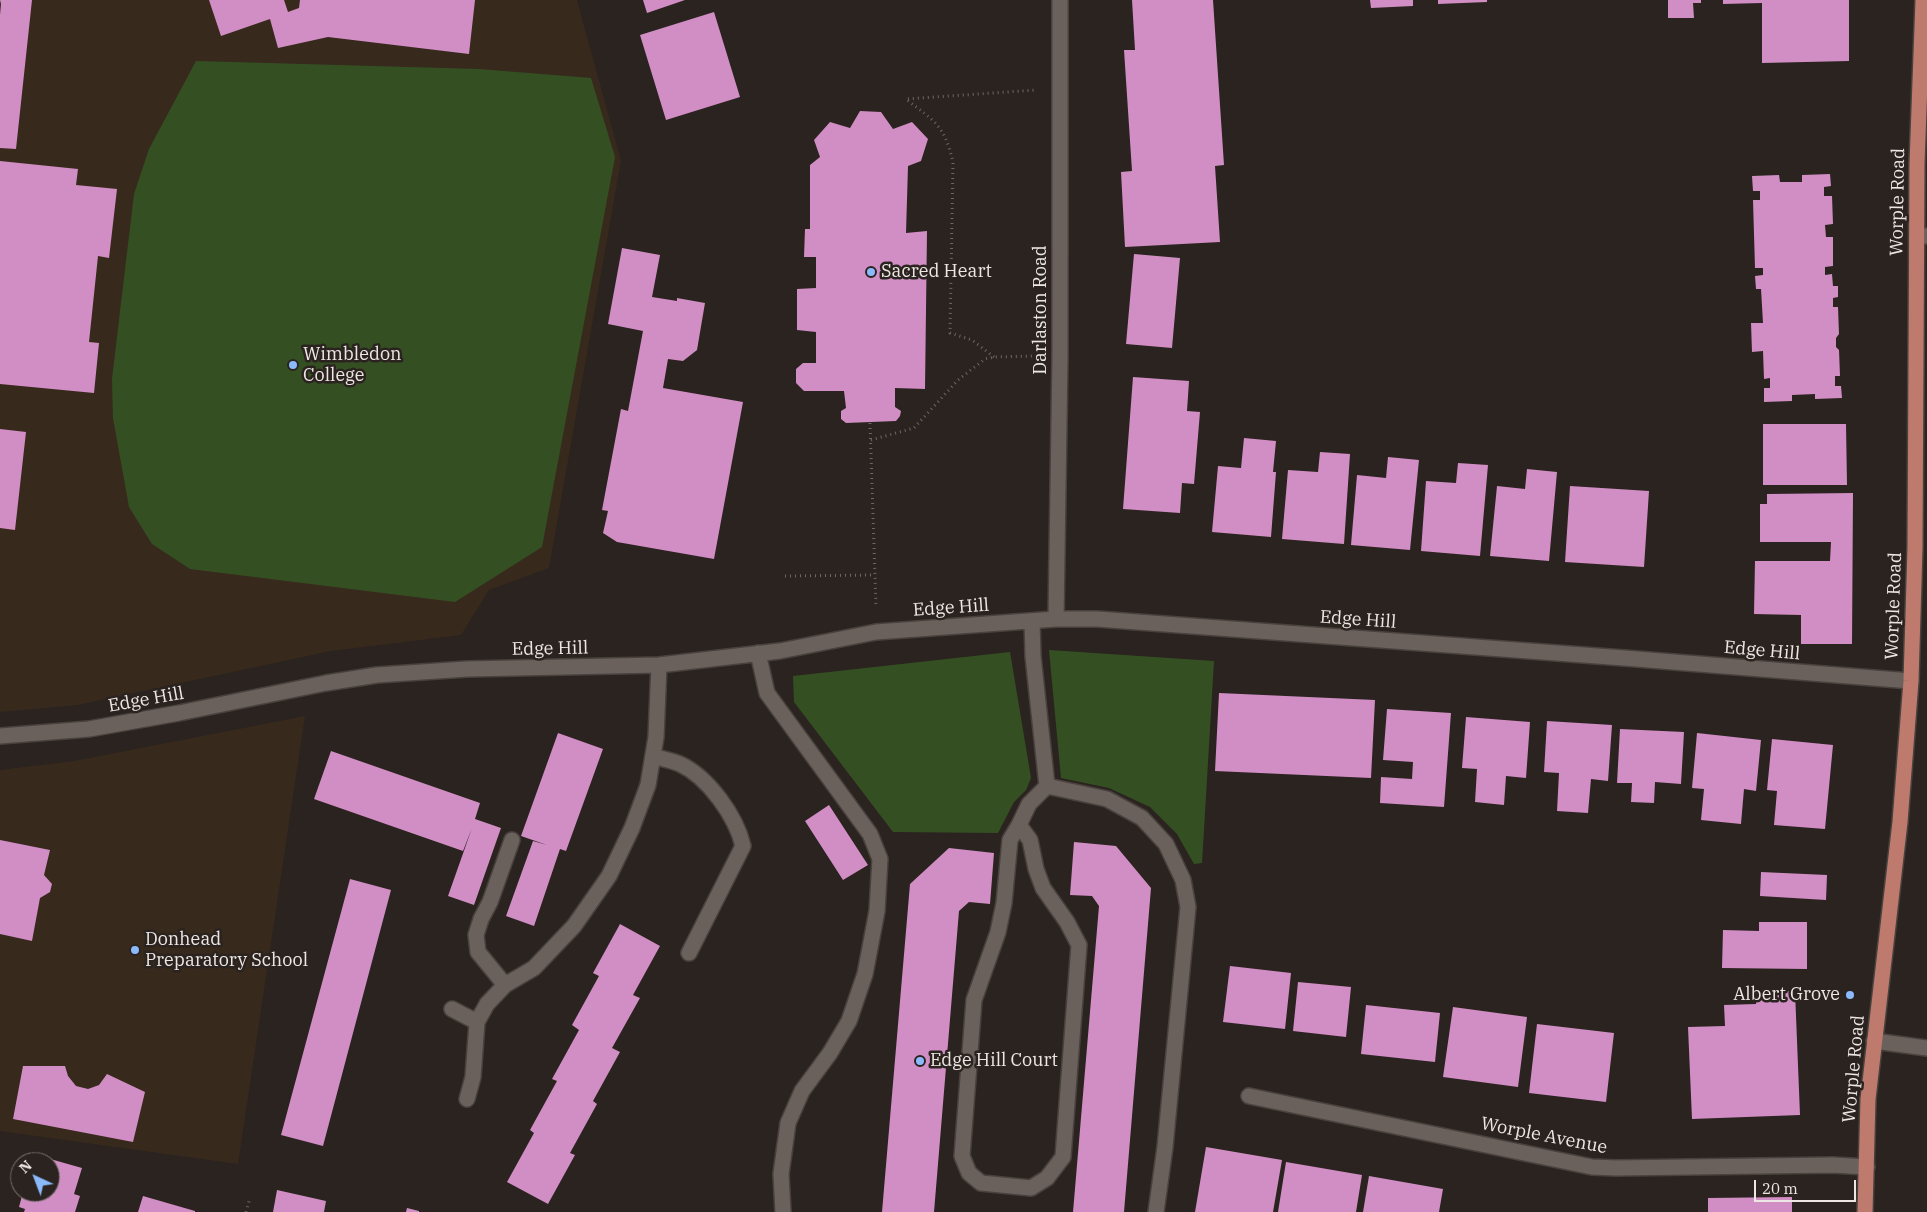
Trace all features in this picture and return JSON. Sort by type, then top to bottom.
[{"type":"main road","name":"Worple Road","points":[[1865,1212],[1868,1099],[1900,822],[1911,682],[1922,236],[1917,164],[1923,0]]},
{"type":"street","name":"Darlaston Road","points":[[1056,619],[1060,356],[1060,0]]},
{"type":"street","name":"Edge Hill","points":[[0,736],[89,729],[326,683],[377,675],[467,669],[659,665],[758,652],[780,651],[876,632],[1056,619],[1097,619],[1624,658],[1911,682]]},
{"type":"street","points":[[1032,621],[1033,656],[1047,786]]},
{"type":"street","points":[[758,652],[767,693],[870,834],[880,860],[877,911],[865,974],[849,1020],[830,1053],[802,1091],[788,1123],[781,1174],[784,1212]]},
{"type":"street","points":[[467,1099],[472,1077],[477,1022],[487,1004],[505,984],[534,968],[574,926],[609,876],[632,828],[648,785],[653,756],[656,737],[659,665]]},
{"type":"street","points":[[653,756],[680,764],[702,778],[732,815],[743,846],[689,953]]},
{"type":"street","points":[[1019,825],[1030,840],[1036,869],[1043,888],[1067,922],[1078,945],[1063,1157],[1047,1178],[1031,1188],[981,1183],[969,1174],[962,1156],[974,1000],[999,925],[1004,903],[1010,840],[1029,804],[1047,786]]},
{"type":"street","points":[[1047,786],[1107,799],[1142,818],[1166,844],[1183,880],[1188,907],[1156,1212]]},
{"type":"street","points":[[505,984],[478,952],[476,935],[512,840]]},
{"type":"street","points":[[452,1009],[477,1022]]},
{"type":"street","points":[[1874,1041],[1927,1048]]},
{"type":"street","name":"Worple Avenue","points":[[1249,1096],[1592,1167],[1833,1165],[1867,1167]]},
{"type":"path","points":[[994,357],[972,340],[950,334],[952,162],[948,143],[939,125],[906,99],[1030,90]]},
{"type":"path","points":[[871,440],[914,428],[958,380],[985,359],[1029,356]]},
{"type":"path","points":[[870,423],[876,632]]},
{"type":"path","points":[[785,576],[874,575]]},
{"type":"path","points":[[246,1212],[250,1198]]},
{"type":"shaded area","name":"Wimbledon College","points":[[0,0],[577,0],[621,161],[549,568],[489,590],[461,635],[331,651],[78,705],[0,712]]},
{"type":"shaded area","name":"Donhead Preparatory School","points":[[305,716],[238,1164],[0,1131],[0,770],[74,761]]},
{"type":"green space","points":[[196,61],[479,69],[591,78],[615,157],[542,547],[455,602],[190,569],[152,544],[129,507],[113,418],[112,379],[134,194],[149,149]]},
{"type":"green space","points":[[1049,650],[1214,661],[1202,863],[1194,864],[1177,834],[1150,807],[1109,788],[1061,778]]},
{"type":"green space","points":[[1010,652],[1031,778],[1026,790],[1014,802],[998,833],[893,832],[794,702],[793,676]]},
{"type":"building","points":[[0,0],[32,0],[16,149],[0,148]]},
{"type":"building","points":[[209,0],[284,0],[288,12],[299,8],[300,0],[475,0],[469,54],[328,37],[278,48],[270,19],[221,36]]},
{"type":"building","points":[[643,0],[685,0],[647,13]]},
{"type":"building","points":[[1132,0],[1213,0],[1224,165],[1215,166],[1220,242],[1125,247],[1121,172],[1132,171],[1124,50],[1135,50]]},
{"type":"building","points":[[1370,0],[1413,0],[1413,6],[1371,8]]},
{"type":"building","points":[[1438,0],[1487,0],[1487,2],[1438,4]]},
{"type":"building","points":[[1668,0],[1701,0],[1701,3],[1693,3],[1694,18],[1668,18]]},
{"type":"building","points":[[1723,0],[1849,0],[1849,61],[1762,63],[1762,3],[1723,4]]},
{"type":"building","points":[[714,12],[740,97],[666,120],[640,35]]},
{"type":"building","name":"Sacred Heart","points":[[860,111],[881,112],[893,129],[912,122],[928,139],[921,161],[908,166],[906,233],[927,231],[925,389],[895,388],[895,407],[901,411],[896,421],[846,423],[841,419],[841,411],[846,408],[844,391],[804,391],[796,383],[796,369],[803,363],[816,363],[816,332],[797,330],[797,289],[816,288],[816,257],[804,257],[805,229],[810,229],[810,165],[820,157],[814,140],[830,122],[850,128]]},
{"type":"building","points":[[0,161],[78,169],[76,185],[117,189],[109,258],[98,256],[89,342],[99,343],[94,393],[0,384]]},
{"type":"building","points":[[1830,174],[1831,186],[1824,187],[1824,196],[1832,196],[1833,224],[1825,225],[1826,237],[1833,237],[1833,266],[1825,267],[1825,275],[1832,274],[1833,286],[1838,286],[1838,297],[1833,298],[1833,307],[1838,307],[1839,334],[1836,338],[1836,347],[1839,350],[1840,376],[1835,376],[1835,386],[1841,386],[1842,398],[1815,399],[1815,394],[1792,395],[1792,401],[1764,402],[1764,388],[1770,388],[1770,378],[1764,379],[1763,351],[1752,352],[1751,323],[1763,323],[1761,289],[1756,289],[1755,276],[1763,275],[1763,268],[1755,268],[1753,200],[1760,200],[1760,191],[1753,191],[1752,176],[1779,175],[1780,182],[1802,182],[1802,175]]},
{"type":"building","points":[[622,248],[660,255],[652,297],[677,301],[677,298],[705,303],[697,350],[683,361],[668,359],[663,388],[743,402],[714,559],[617,542],[603,533],[608,511],[602,510],[621,409],[628,411],[643,331],[608,324]]},
{"type":"building","points":[[1134,254],[1180,258],[1172,348],[1126,344]]},
{"type":"building","points":[[1133,377],[1189,381],[1187,411],[1200,412],[1194,484],[1182,483],[1180,513],[1123,509]]},
{"type":"building","points":[[1763,424],[1846,424],[1847,485],[1763,485]]},
{"type":"building","points":[[0,429],[26,432],[15,530],[0,528]]},
{"type":"building","points":[[1244,438],[1276,441],[1273,472],[1276,472],[1271,537],[1212,532],[1218,466],[1241,468]]},
{"type":"building","points":[[1320,452],[1350,454],[1344,544],[1282,539],[1288,470],[1318,472]]},
{"type":"building","points":[[1388,457],[1419,460],[1410,550],[1351,545],[1357,475],[1386,478]]},
{"type":"building","points":[[1458,463],[1488,465],[1480,556],[1421,551],[1426,481],[1456,483]]},
{"type":"building","points":[[1527,469],[1557,472],[1549,561],[1490,556],[1497,486],[1525,489]]},
{"type":"building","points":[[1570,486],[1649,491],[1644,567],[1565,562]]},
{"type":"building","points":[[1853,493],[1852,644],[1801,644],[1801,615],[1754,614],[1755,561],[1830,561],[1831,542],[1760,542],[1760,504],[1767,504],[1767,494]]},
{"type":"building","points":[[1219,693],[1375,700],[1371,778],[1215,771]]},
{"type":"building","points":[[1387,709],[1451,713],[1444,807],[1380,803],[1381,777],[1412,779],[1413,762],[1383,760]]},
{"type":"building","points":[[1466,717],[1530,722],[1526,778],[1506,776],[1504,805],[1475,802],[1477,769],[1462,768]]},
{"type":"building","points":[[1547,721],[1612,725],[1608,781],[1591,779],[1588,813],[1557,811],[1559,773],[1544,772]]},
{"type":"building","points":[[1620,729],[1684,732],[1681,784],[1655,782],[1654,803],[1631,802],[1632,783],[1617,783]]},
{"type":"building","points":[[558,733],[603,749],[566,851],[560,849],[534,926],[506,916],[533,841],[547,845],[521,836]]},
{"type":"building","points":[[1697,733],[1761,740],[1756,791],[1744,789],[1741,824],[1701,820],[1704,789],[1692,788]]},
{"type":"building","points":[[1772,739],[1833,745],[1825,829],[1774,825],[1777,791],[1767,790]]},
{"type":"building","points":[[331,751],[480,803],[475,819],[501,828],[474,905],[448,896],[472,828],[463,851],[314,799]]},
{"type":"building","points":[[829,805],[868,865],[843,880],[805,821]]},
{"type":"building","points":[[0,840],[50,850],[44,875],[52,884],[50,892],[40,898],[32,941],[0,934]]},
{"type":"building","name":"Edge Hill Court","points":[[1074,842],[1116,846],[1151,888],[1124,1212],[1073,1212],[1099,906],[1092,896],[1070,895]]},
{"type":"building","name":"Edge Hill Court","points":[[949,848],[994,853],[990,904],[969,902],[959,911],[934,1212],[882,1212],[910,884]]},
{"type":"building","points":[[1761,872],[1827,875],[1826,900],[1760,896]]},
{"type":"building","points":[[350,879],[391,890],[323,1146],[281,1135]]},
{"type":"building","points":[[1759,922],[1807,922],[1807,969],[1722,968],[1723,930],[1759,931]]},
{"type":"building","points":[[620,924],[660,946],[633,995],[640,998],[612,1048],[620,1052],[593,1101],[597,1104],[570,1153],[575,1155],[548,1204],[507,1182],[534,1133],[530,1130],[557,1081],[552,1079],[579,1030],[572,1025],[599,976],[593,973]]},
{"type":"building","points":[[1230,966],[1291,973],[1285,1029],[1223,1022]]},
{"type":"building","points":[[1298,982],[1351,987],[1346,1037],[1293,1031]]},
{"type":"building","points":[[1795,991],[1800,1115],[1692,1119],[1688,1027],[1725,1026],[1724,1005],[1756,1004],[1756,992]]},
{"type":"building","points":[[1366,1005],[1440,1013],[1435,1062],[1361,1054]]},
{"type":"building","points":[[1453,1007],[1527,1017],[1518,1087],[1443,1077]]},
{"type":"building","points":[[1537,1024],[1614,1033],[1606,1102],[1529,1093]]},
{"type":"building","points":[[23,1066],[65,1066],[68,1076],[76,1086],[88,1089],[99,1085],[107,1074],[145,1092],[133,1142],[13,1119]]},
{"type":"building","points":[[1206,1147],[1282,1160],[1273,1212],[1195,1212]]},
{"type":"building","points":[[60,1162],[82,1168],[74,1194],[80,1196],[75,1212],[24,1212],[25,1209],[19,1207],[20,1202],[60,1202]]},
{"type":"building","points":[[1286,1162],[1362,1175],[1356,1212],[1278,1212]]},
{"type":"building","points":[[1369,1176],[1443,1189],[1439,1212],[1363,1212]]},
{"type":"building","points":[[277,1190],[326,1201],[324,1212],[273,1212]]},
{"type":"building","points":[[143,1196],[195,1211],[195,1212],[138,1212]]},
{"type":"building","points":[[1792,1197],[1792,1212],[1708,1212],[1708,1198]]},
{"type":"building","points":[[407,1208],[419,1211],[419,1212],[406,1212]]},
{"type":"place","name":"Sacred Heart","points":[[871,272]]},
{"type":"place","name":"Wimbledon College","points":[[293,365]]},
{"type":"place","name":"Donhead Preparatory School","points":[[135,950]]},
{"type":"place","name":"Albert Grove","points":[[1850,995]]},
{"type":"place","name":"Edge Hill Court","points":[[920,1061]]}]
